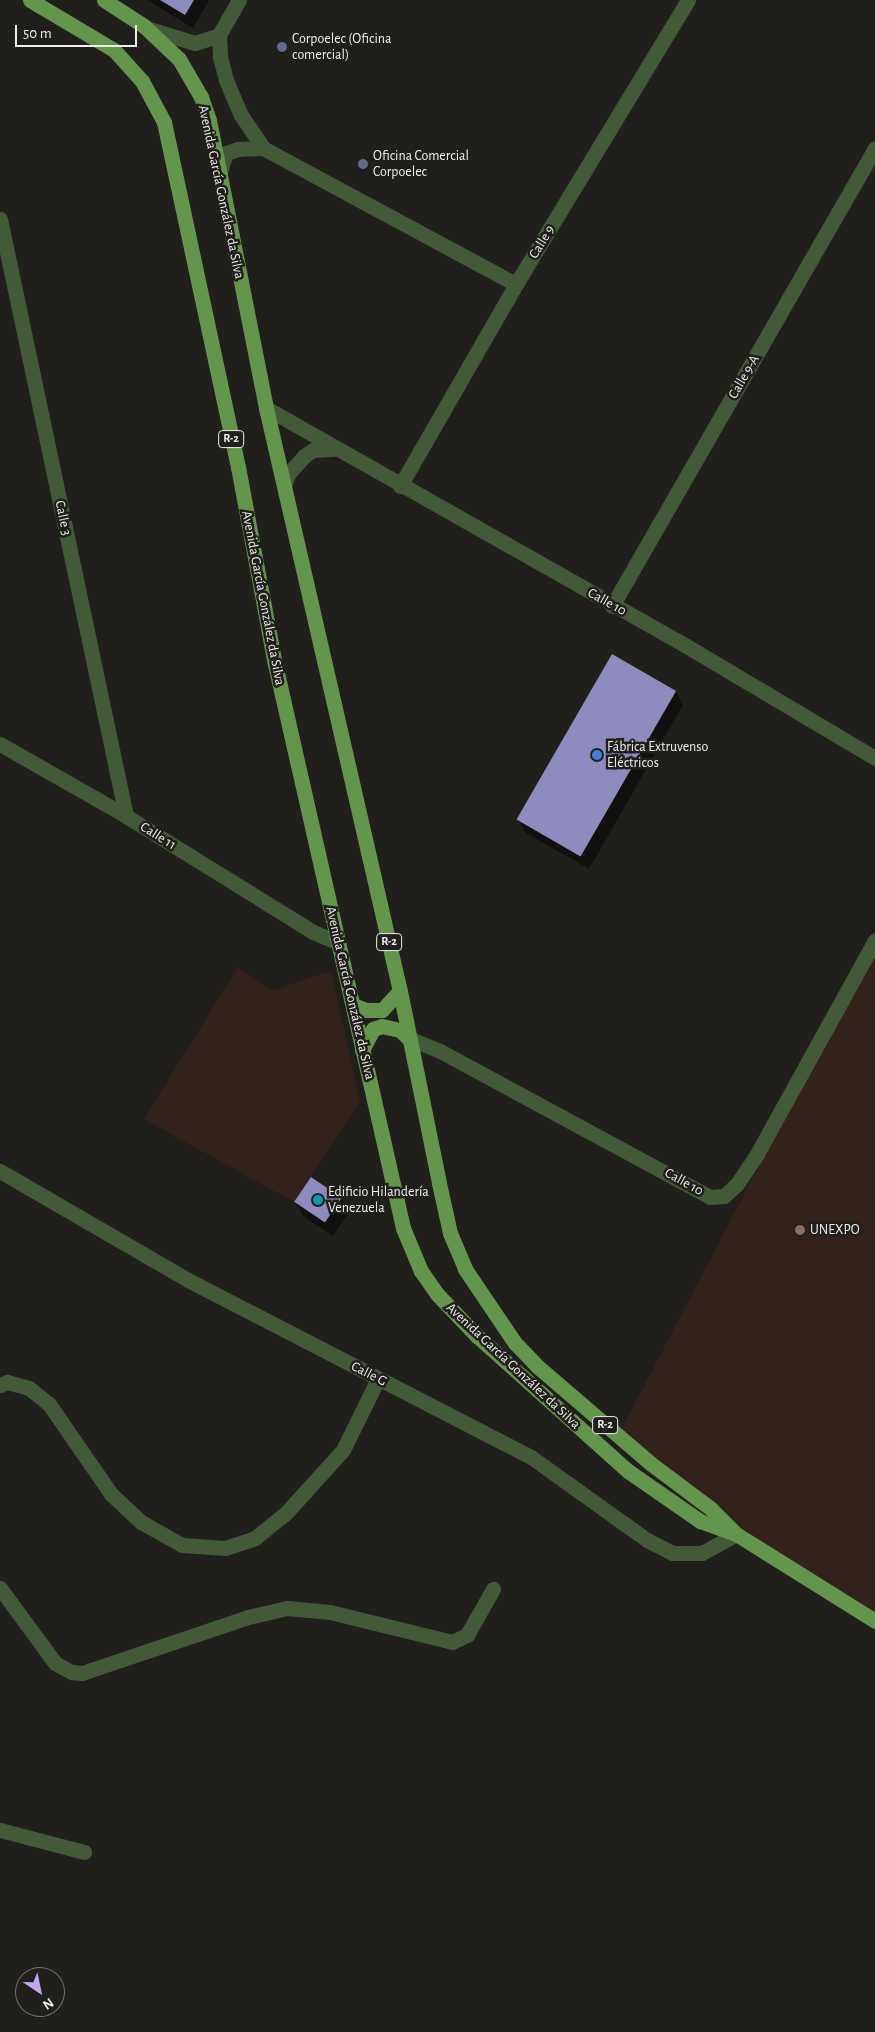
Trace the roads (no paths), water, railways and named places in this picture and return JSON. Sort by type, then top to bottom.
[{"type":"main road","name":"Avenida García González da Silva","points":[[30,0],[114,50],[142,81],[164,122],[238,467],[275,664],[403,1228],[418,1264],[437,1294],[476,1336],[628,1471],[700,1521],[736,1534]]},
{"type":"main road","name":"Avenida García González da Silva","points":[[104,0],[144,26],[178,59],[201,97],[266,408],[400,991],[408,1038],[450,1232],[465,1269],[486,1304],[515,1343],[537,1366],[650,1463],[710,1508],[736,1534]]},
{"type":"main road","points":[[353,1005],[366,1010],[382,1010],[400,991]]},
{"type":"main road","points":[[362,1050],[374,1028],[382,1026],[400,1030],[408,1038]]},
{"type":"main road","name":"R-2","points":[[736,1534],[875,1621]]},
{"type":"street","points":[[239,0],[218,35],[220,57],[226,80],[241,115],[263,148],[516,284]]},
{"type":"street","name":"Calle 9","points":[[400,486],[516,284],[688,0]]},
{"type":"street","points":[[144,26],[159,34],[189,42],[218,35]]},
{"type":"street","points":[[218,176],[226,153],[238,148],[263,148]]},
{"type":"street","name":"Calle 9-A","points":[[612,606],[875,148]]},
{"type":"street","name":"Calle 3","points":[[0,220],[126,816]]},
{"type":"street","name":"Calle 10","points":[[266,408],[875,758]]},
{"type":"street","points":[[284,486],[288,474],[304,456],[326,447],[337,449]]},
{"type":"street","name":"Calle 11","points":[[0,744],[126,816],[313,932],[339,943]]},
{"type":"street","points":[[313,932],[333,919]]},
{"type":"street","name":"Calle 10","points":[[408,1038],[440,1050],[710,1196],[724,1196],[737,1184],[757,1154],[875,940]]},
{"type":"street","name":"Calle G","points":[[0,1171],[188,1280],[531,1457],[647,1540],[672,1553],[702,1553],[736,1534]]},
{"type":"street","points":[[0,1385],[7,1382],[29,1388],[50,1404],[111,1494],[141,1522],[182,1545],[225,1548],[255,1538],[285,1514],[343,1450],[378,1379]]},
{"type":"street","points":[[0,1588],[55,1663],[71,1672],[82,1674],[248,1617],[287,1608],[330,1612],[452,1642],[467,1635],[493,1589]]},
{"type":"street","points":[[0,1830],[84,1852]]},
{"type":"place","name":"Corpoelec (Oficina comercial)","points":[[282,47]]},
{"type":"place","name":"Oficina Comercial Corpoelec","points":[[363,164]]},
{"type":"place","name":"Fábrica Extruvenso Eléctricos","points":[[597,755]]},
{"type":"place","name":"Edificio Hilandería Venezuela","points":[[318,1200]]},
{"type":"place","name":"UNEXPO","points":[[800,1230]]}]
